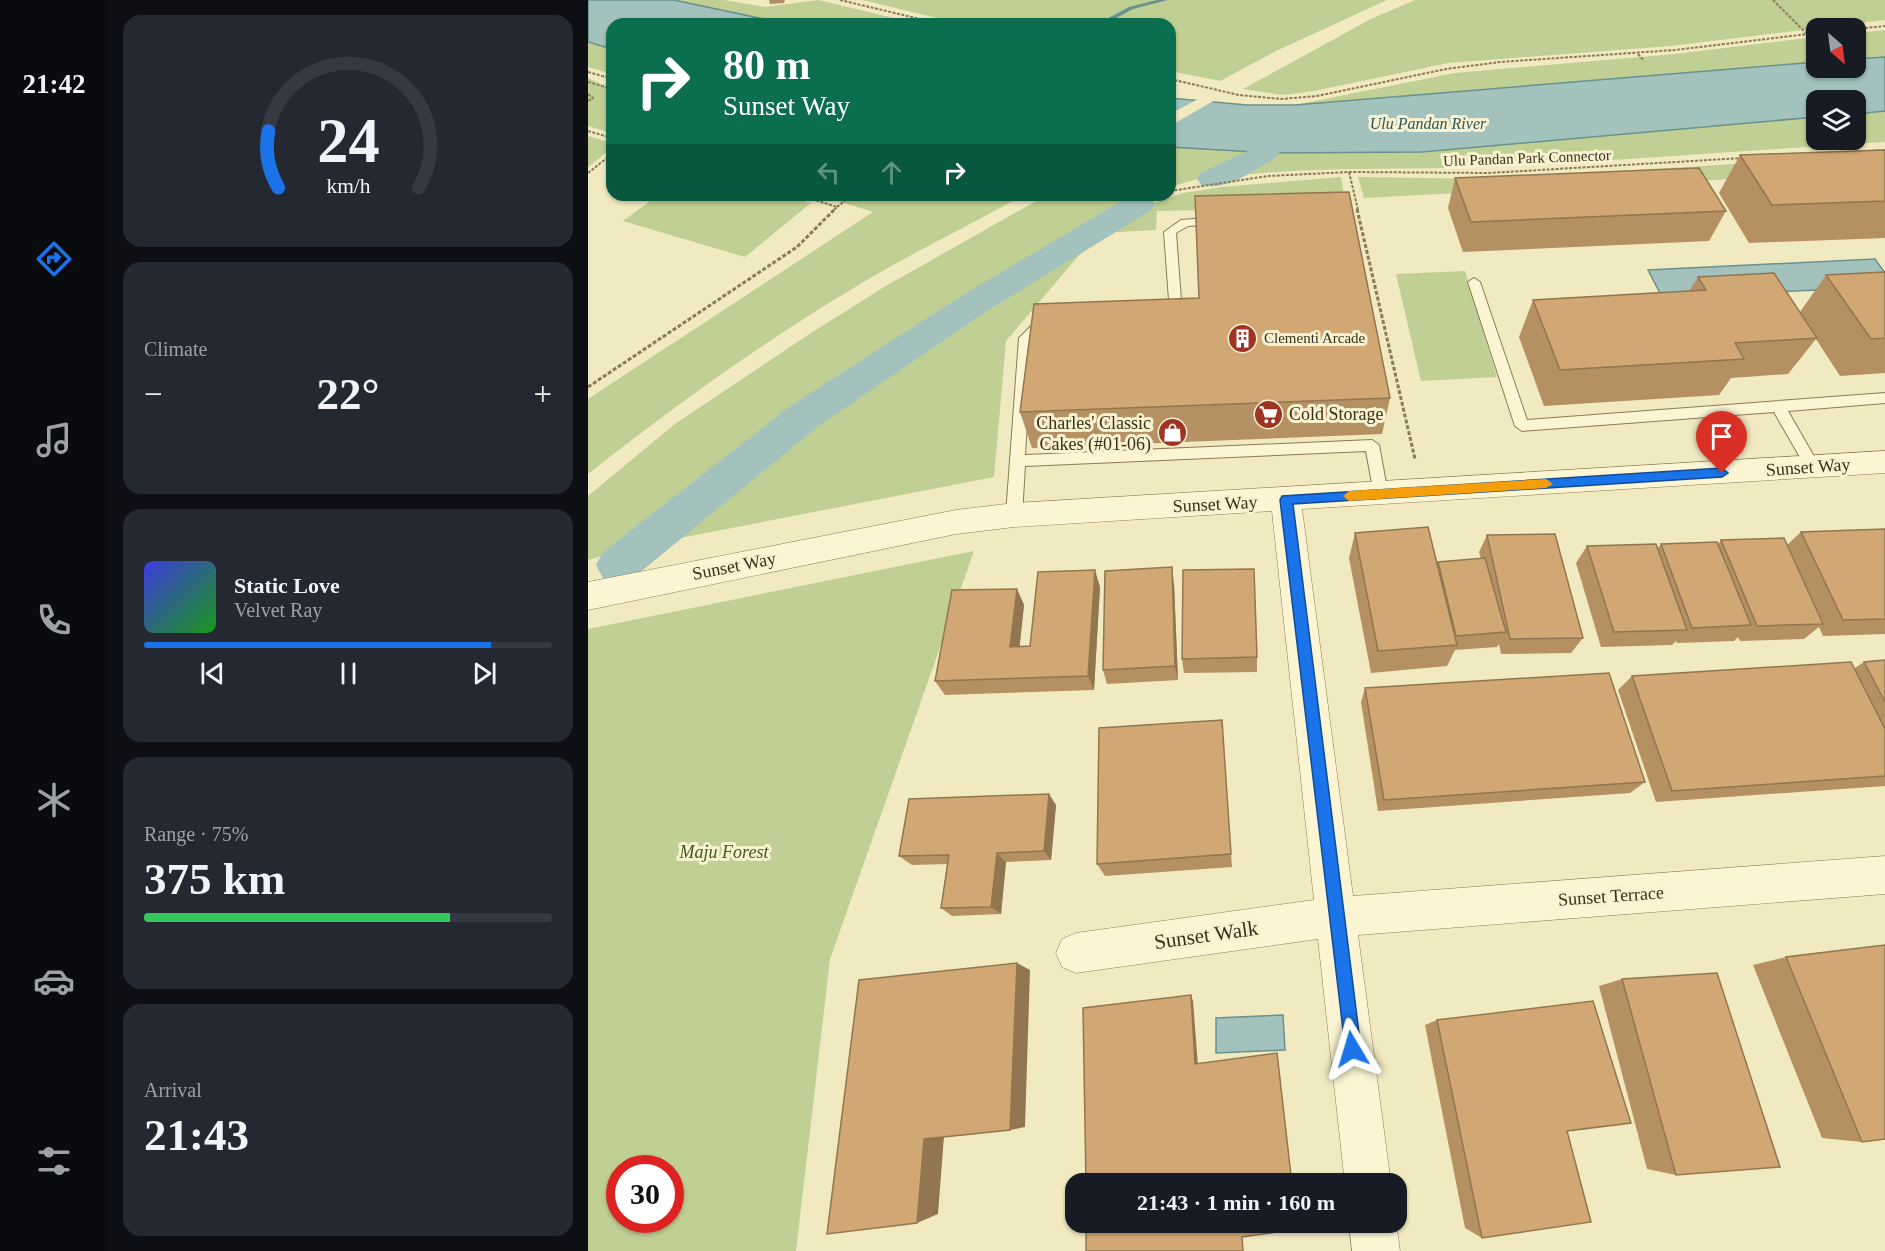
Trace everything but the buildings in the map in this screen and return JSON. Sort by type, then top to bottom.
[{"type":"street","name":"Sunset Way","points":[[588,596],[956,522],[1014,515],[1885,462]]},
{"type":"street","points":[[1286,500],[1367,1173]]},
{"type":"street","name":"Sunset Terrace","points":[[1336,917],[1885,874]]},
{"type":"street","name":"Sunset Walk","points":[[1076,953],[1336,917]]},
{"type":"street","points":[[1374,1233],[1376,1251]]},
{"type":"lane","points":[[1143,314],[1166,311],[1173,306],[1170,232],[1185,223],[1229,221]]},
{"type":"lane","points":[[1474,282],[1522,426],[1885,398]]},
{"type":"lane","points":[[1014,515],[1026,338],[1036,329],[1049,323],[1061,322]]},
{"type":"lane","points":[[1778,406],[1813,467]]},
{"type":"lane","points":[[1018,460],[1372,445],[1381,494]]},
{"type":"path","points":[[840,0],[916,18]]},
{"type":"path","points":[[1773,0],[1806,33]]},
{"type":"path","points":[[1866,28],[1885,26]]},
{"type":"path","points":[[1176,80],[1239,95],[1281,99],[1317,96],[1467,66],[1637,53],[1806,34]]},
{"type":"path","points":[[1637,53],[1644,61]]},
{"type":"path","points":[[588,72],[606,77]]},
{"type":"path","points":[[588,82],[606,88]]},
{"type":"path","points":[[588,94],[593,98],[588,102]]},
{"type":"path","points":[[588,131],[606,136]]},
{"type":"path","points":[[1862,151],[1885,150]]},
{"type":"path","name":"Ulu Pandan Park Connector","points":[[1176,190],[1256,178],[1348,172],[1489,173],[1745,158]]},
{"type":"path","points":[[588,173],[606,159]]},
{"type":"path","points":[[1348,172],[1417,468]]},
{"type":"path","points":[[818,201],[837,207]]},
{"type":"path","points":[[588,387],[797,247],[844,201]]},
{"type":"green space","points":[[674,0],[724,0],[765,7],[818,0],[894,18],[759,18]]},
{"type":"green space","points":[[862,0],[1387,0],[1276,51],[1220,81],[1176,72],[1176,18],[937,18]]},
{"type":"green space","points":[[1415,0],[1885,0],[1885,20],[1866,22],[1866,18],[1806,18],[1806,30],[1671,46],[1448,63],[1314,91],[1283,95],[1243,89],[1371,19]]},
{"type":"green space","points":[[1885,30],[1885,57],[1866,58],[1866,32]]},
{"type":"green space","points":[[1806,38],[1806,63],[1295,105],[1455,73],[1675,54]]},
{"type":"green space","points":[[588,42],[606,47],[606,72],[588,67]]},
{"type":"green space","points":[[588,78],[606,87],[606,131],[588,126]]},
{"type":"green space","points":[[1885,111],[1885,142],[1866,143],[1866,113]]},
{"type":"green space","points":[[1806,118],[1806,147],[1535,165],[1321,170],[1222,177],[1272,153],[1422,152]]},
{"type":"green space","points":[[588,136],[606,141],[606,153],[588,167]]},
{"type":"green space","points":[[1176,147],[1259,152],[1207,176],[1176,185]]},
{"type":"green space","points":[[1885,155],[1885,171],[1364,198],[1358,177],[1488,179]]},
{"type":"green space","points":[[1341,177],[1346,207],[1157,211],[1156,230],[1099,233],[1142,207],[1160,201],[1176,201],[1176,195],[1183,193],[1222,187]]},
{"type":"green space","points":[[650,201],[804,201],[811,203],[745,257],[623,221]]},
{"type":"green space","points":[[838,201],[1013,201],[891,266],[799,322],[656,421],[588,474],[588,399],[873,212]]},
{"type":"green space","points":[[1036,201],[1133,201],[971,299],[798,413],[635,546],[588,560],[588,496],[675,424],[884,287]]},
{"type":"green space","points":[[1097,234],[1006,341],[994,477],[654,543],[812,417],[978,306]]},
{"type":"green space","points":[[1465,271],[1497,377],[1421,381],[1396,274]]},
{"type":"green space","name":"Maju Forest","points":[[974,551],[830,959],[796,1251],[588,1251],[588,629]]},
{"type":"water","points":[[588,0],[674,0],[759,18],[606,18],[606,47],[588,42]]},
{"type":"water","name":"Ulu Pandan River","points":[[1885,57],[1885,111],[1866,113],[1866,90],[1806,90],[1806,118],[1422,152],[1272,153],[1176,147],[1176,99],[1247,105],[1295,105],[1806,63],[1806,78],[1866,78],[1866,58]]},
{"type":"water","points":[[1875,259],[1885,273],[1885,287],[1662,297],[1648,270]]},
{"type":"water","points":[[1283,1015],[1285,1050],[1216,1053],[1216,1018]]},
{"type":"pier","points":[[1200,98],[1217,99],[1176,123],[1176,111]]},
{"type":"waterway","points":[[1112,18],[1131,8],[1165,0]]},
{"type":"waterway","points":[[1212,179],[1265,152]]},
{"type":"waterway","points":[[618,565],[806,415],[975,303],[1139,204]]},
{"type":"slow traffic","points":[[1349,496],[1546,484]]},
{"type":"place","name":"Clementi Arcade","points":[[1243,338]]},
{"type":"place","name":"Cold Storage","points":[[1268,414]]},
{"type":"place","name":"Charles' Classic Cakes (#01-06)","points":[[1172,433]]},
{"type":"route","points":[[1352,1049],[1286,500],[1722,473]]}]
